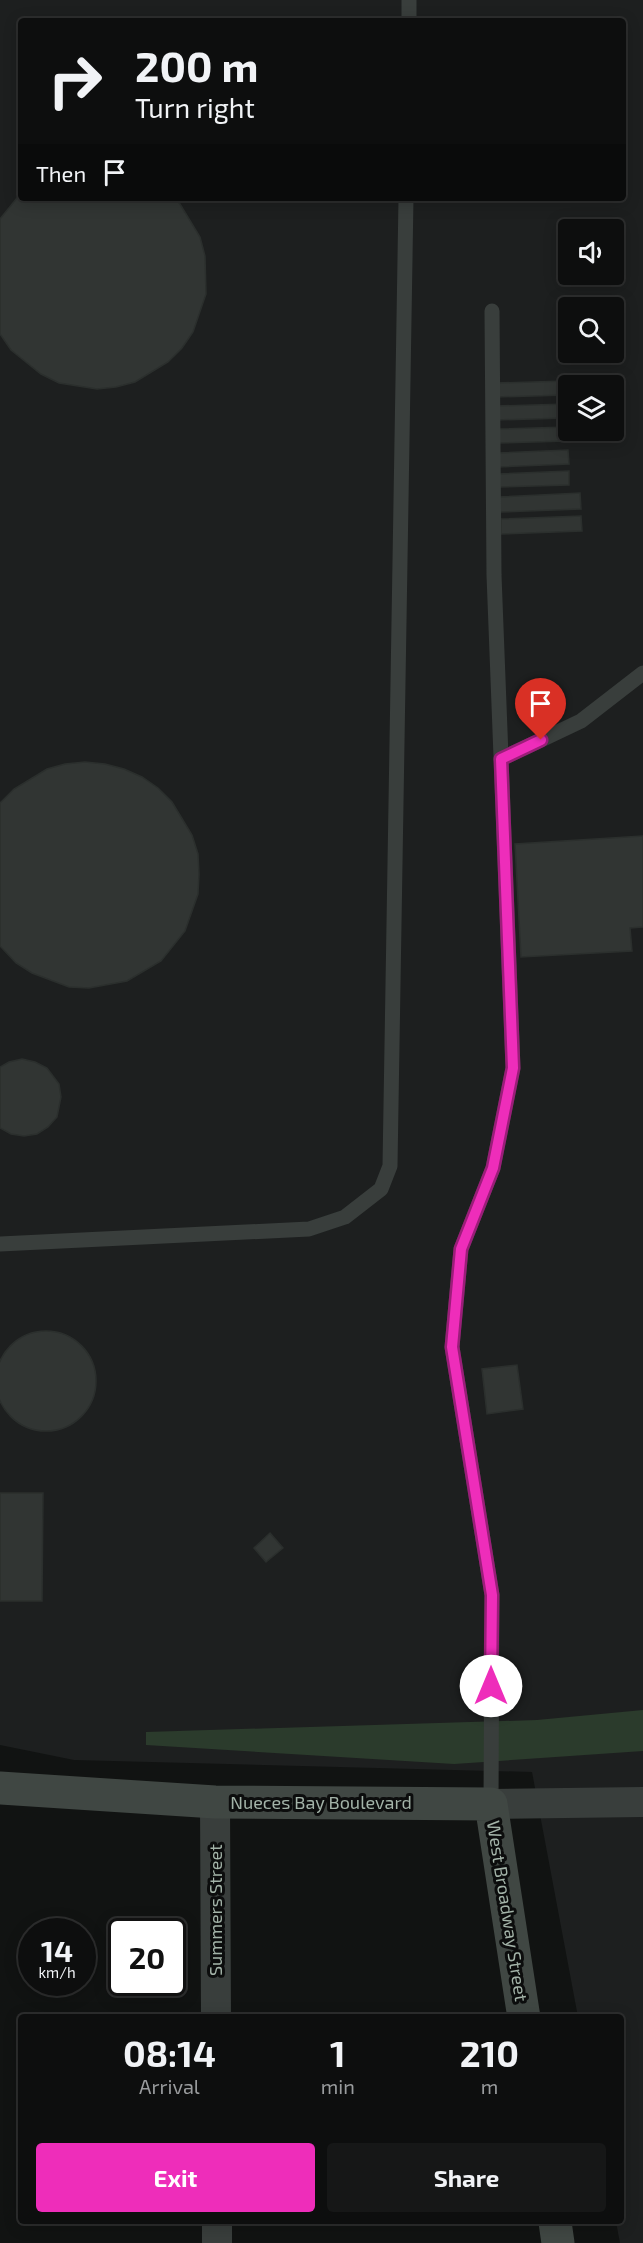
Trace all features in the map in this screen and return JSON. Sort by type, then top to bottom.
[{"type":"street","name":"Nueces Bay Boulevard","points":[[0,1788],[215,1803],[491,1789],[643,1802]]},
{"type":"street","name":"West Broadway Street","points":[[491,1789],[523,2014]]},
{"type":"street","name":"Summers Street","points":[[215,1803],[216,2014]]},
{"type":"street","points":[[217,2224],[217,2243]]},
{"type":"street","points":[[555,2224],[558,2243]]},
{"type":"lane","points":[[409,0],[409,18]]},
{"type":"lane","points":[[0,1244],[309,1229],[345,1217],[381,1189],[390,1166],[406,201]]},
{"type":"lane","points":[[491,1789],[492,1595],[452,1347],[461,1249],[493,1168],[513,1068],[494,575],[492,311]]},
{"type":"lane","points":[[501,759],[581,721],[643,673]]},
{"type":"shaded area","points":[[0,0],[643,0],[643,2243],[620,2243],[616,2224],[624,2224],[624,2014],[577,2014],[532,1772],[74,1760],[0,1745]]},
{"type":"shaded area","points":[[643,1710],[643,1751],[454,1764],[146,1745],[146,1732],[537,1720]]},
{"type":"building","points":[[18,197],[18,201],[177,201],[200,237],[205,256],[206,294],[193,332],[168,362],[135,382],[97,389],[59,383],[41,374],[11,350],[0,334],[0,219]]},
{"type":"building","points":[[558,381],[558,395],[497,397],[496,383]]},
{"type":"building","points":[[558,404],[558,418],[497,420],[496,406]]},
{"type":"building","points":[[558,427],[558,441],[567,441],[498,443],[498,429]]},
{"type":"building","points":[[568,450],[569,464],[499,467],[499,453]]},
{"type":"building","points":[[569,471],[569,485],[500,487],[499,474]]},
{"type":"building","points":[[580,493],[581,509],[500,512],[499,497]]},
{"type":"building","points":[[581,516],[582,531],[501,534],[501,519]]},
{"type":"building","points":[[85,762],[124,769],[158,788],[172,802],[192,835],[198,854],[199,874],[198,894],[185,931],[161,961],[127,981],[89,988],[69,987],[32,973],[16,963],[0,946],[0,803],[14,789],[47,769]]},
{"type":"building","points":[[643,836],[643,927],[630,928],[632,951],[521,957],[515,844]]},
{"type":"building","points":[[22,1059],[47,1068],[59,1084],[61,1097],[57,1117],[48,1127],[37,1134],[24,1136],[11,1134],[0,1128],[0,1067]]},
{"type":"building","points":[[36,1332],[56,1332],[74,1339],[88,1353],[95,1371],[95,1391],[88,1409],[74,1423],[56,1430],[36,1430],[18,1423],[4,1409],[-1,1397],[-1,1365],[4,1353],[18,1339]]},
{"type":"building","points":[[517,1365],[523,1409],[487,1414],[482,1369]]},
{"type":"building","points":[[0,1493],[43,1493],[42,1601],[0,1601]]},
{"type":"building","points":[[270,1533],[283,1548],[266,1562],[254,1548]]},
{"type":"route","points":[[491,1686],[492,1595],[452,1347],[461,1249],[493,1168],[513,1068],[501,759],[541,740]]}]
